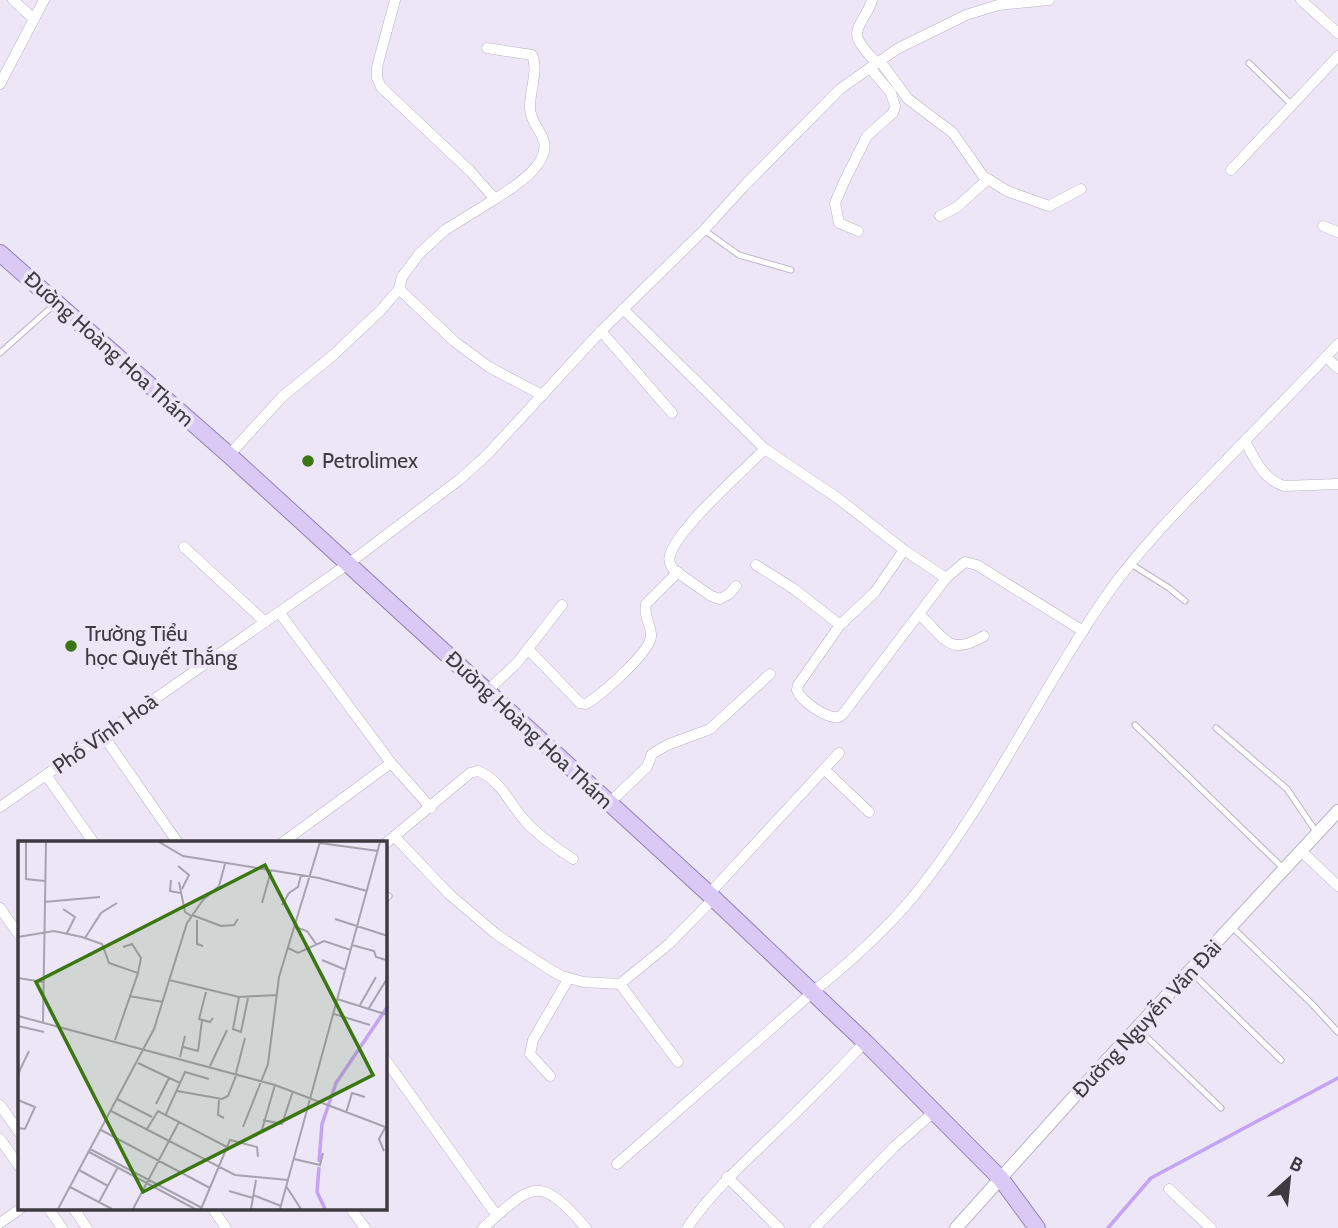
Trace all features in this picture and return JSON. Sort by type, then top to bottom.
[{"type":"main road","name":"Đường Hoàng Hoa Thám","points":[[0,253],[229,455],[488,690],[608,804],[712,896],[866,1042],[1001,1178],[1037,1228]]},
{"type":"street","points":[[13,0],[34,19]]},
{"type":"street","points":[[0,84],[44,0]]},
{"type":"street","points":[[395,0],[377,67],[377,78],[381,86],[470,171],[495,200]]},
{"type":"street","points":[[858,230],[839,223],[835,204],[867,136],[892,113],[895,106],[875,64],[858,39],[857,32],[872,0]]},
{"type":"street","name":"Phố Vĩnh Hoà","points":[[0,807],[348,564],[460,480],[487,455],[622,309],[704,230],[840,89],[875,64],[933,30],[966,15],[999,5],[1049,0]]},
{"type":"street","points":[[1301,0],[1338,33]]},
{"type":"street","points":[[229,455],[283,396],[362,330],[399,289],[402,276],[433,241],[495,200],[538,167],[544,141],[532,122],[530,111],[535,64],[532,55],[487,48]]},
{"type":"street","points":[[1231,170],[1338,56]]},
{"type":"street","points":[[875,64],[908,99],[953,133],[983,176],[1007,191],[1049,206],[1081,189]]},
{"type":"street","points":[[940,216],[957,207],[988,179]]},
{"type":"street","points":[[1323,226],[1338,232]]},
{"type":"street","points":[[399,289],[455,342],[489,368],[542,395]]},
{"type":"street","points":[[622,309],[765,449],[839,499],[904,550],[946,578]]},
{"type":"street","points":[[601,331],[672,413]]},
{"type":"street","points":[[617,1164],[882,932],[913,896],[949,846],[1083,631],[1131,564],[1184,504],[1338,344]]},
{"type":"street","points":[[1325,357],[1338,368]]},
{"type":"street","points":[[1245,441],[1263,471],[1277,484],[1338,484]]},
{"type":"street","points":[[736,586],[720,599],[711,596],[670,565],[669,557],[688,528],[765,449]]},
{"type":"street","points":[[184,547],[265,622]]},
{"type":"street","points":[[904,550],[875,592],[841,625],[797,690],[800,696],[834,718],[843,714],[959,564],[971,562],[1083,631]]},
{"type":"street","points":[[756,565],[794,589],[841,625]]},
{"type":"street","points":[[528,649],[580,703],[586,704],[648,646],[651,632],[645,616],[646,604],[678,572]]},
{"type":"street","points":[[488,690],[517,663],[562,604]]},
{"type":"street","points":[[279,612],[391,763],[431,808]]},
{"type":"street","points":[[920,615],[952,645],[960,647],[984,636]]},
{"type":"street","points":[[608,804],[647,767],[652,754],[667,745],[710,729],[770,674]]},
{"type":"street","points":[[103,735],[177,841]]},
{"type":"street","points":[[395,837],[449,894],[496,934],[549,969],[583,982],[620,984],[669,944],[839,754]]},
{"type":"street","points":[[285,841],[391,763]]},
{"type":"street","points":[[824,769],[869,812]]},
{"type":"street","points":[[387,843],[470,774],[478,771],[493,780],[524,821],[547,842],[573,859]]},
{"type":"street","points":[[46,775],[93,841]]},
{"type":"street","name":"Đường Nguyễn Văn Đài","points":[[956,1228],[1338,811]]},
{"type":"street","points":[[1302,852],[1338,886]]},
{"type":"street","points":[[0,908],[18,934]]},
{"type":"street","points":[[550,1076],[530,1054],[530,1050],[533,1040],[569,978]]},
{"type":"street","points":[[620,984],[678,1062]]},
{"type":"street","points":[[687,1228],[706,1200],[727,1177],[813,1097],[866,1042]]},
{"type":"street","points":[[387,1062],[497,1216]]},
{"type":"street","points":[[0,1105],[18,1131]]},
{"type":"street","points":[[815,1228],[894,1147],[935,1111]]},
{"type":"street","points":[[0,1139],[18,1165]]},
{"type":"street","points":[[727,1177],[779,1228]]},
{"type":"street","points":[[1169,1189],[1211,1228]]},
{"type":"street","points":[[483,1228],[525,1193],[544,1191],[564,1202],[586,1228]]},
{"type":"street","points":[[0,1223],[19,1210]]},
{"type":"street","points":[[50,1210],[62,1228]]},
{"type":"street","points":[[75,1210],[87,1228]]},
{"type":"street","points":[[214,1210],[226,1228]]},
{"type":"street","points":[[352,1210],[365,1228]]},
{"type":"lane","points":[[1249,63],[1293,106]]},
{"type":"lane","points":[[704,230],[739,255],[791,270]]},
{"type":"lane","points":[[0,353],[57,302]]},
{"type":"lane","points":[[1131,564],[1185,601]]},
{"type":"lane","points":[[1135,725],[1285,870]]},
{"type":"lane","points":[[1216,728],[1287,789],[1318,834]]},
{"type":"lane","points":[[1232,927],[1338,1032]]},
{"type":"lane","points":[[1190,972],[1281,1060]]},
{"type":"lane","points":[[1137,1028],[1222,1108]]},
{"type":"waterway","points":[[1108,1228],[1151,1178],[1338,1078]]},
{"type":"place","name":"Petrolimex","points":[[308,461]]},
{"type":"place","name":"Trường Tiểu học Quyết Thắng","points":[[71,646]]}]
